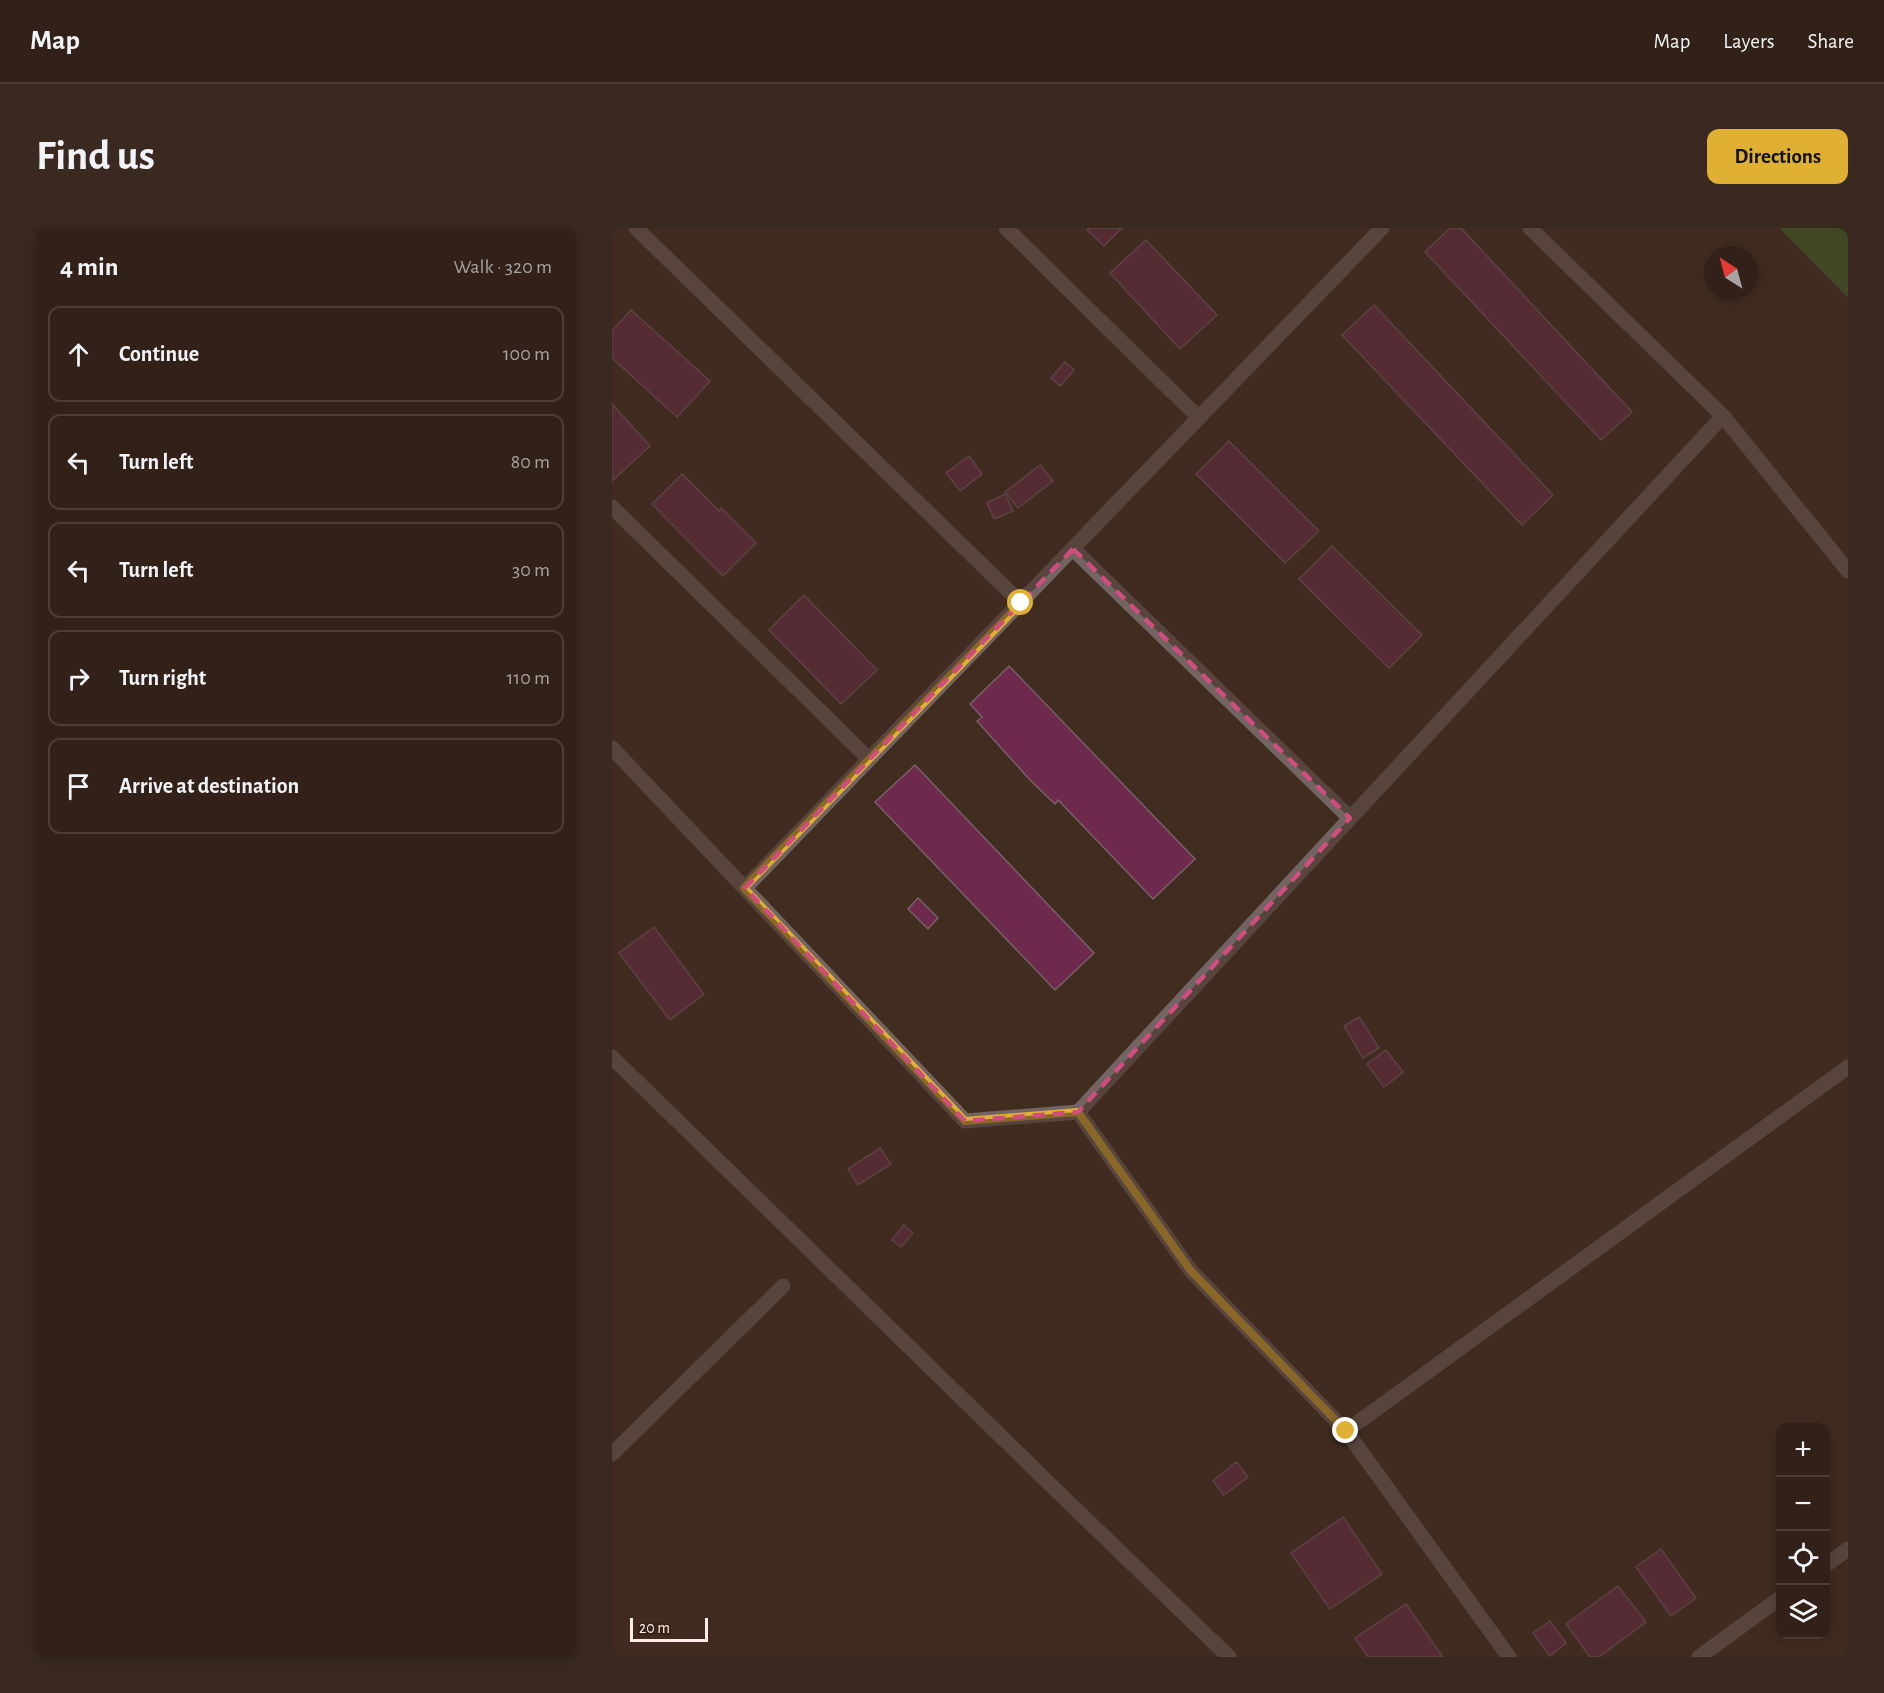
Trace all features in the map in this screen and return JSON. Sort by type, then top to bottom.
[{"type":"street","points":[[636,228],[1021,603]]},
{"type":"street","points":[[1006,228],[1199,418]]},
{"type":"street","points":[[744,888],[1382,228]]},
{"type":"street","points":[[1530,228],[1723,416],[1848,571]]},
{"type":"street","points":[[612,748],[965,1121],[1078,1112],[1723,416]]},
{"type":"street","points":[[612,507],[869,759]]},
{"type":"street","points":[[1073,549],[1350,818]]},
{"type":"street","points":[[612,1057],[1229,1657]]},
{"type":"street","points":[[1346,1431],[1848,1067]]},
{"type":"street","points":[[1078,1112],[1191,1271],[1346,1431],[1509,1657]]},
{"type":"street","points":[[612,1454],[783,1286]]},
{"type":"street","points":[[1830,1562],[1848,1549]]},
{"type":"street","points":[[1699,1657],[1776,1601]]},
{"type":"highlighted area","points":[[1073,549],[1350,818],[1078,1112],[965,1121],[745,888]]},
{"type":"green space","points":[[1779,228],[1848,228],[1848,298]]},
{"type":"building","points":[[1089,228],[1122,228],[1104,246],[1087,230]]},
{"type":"building","points":[[1450,228],[1461,228],[1632,412],[1601,440],[1425,252]]},
{"type":"building","points":[[1146,240],[1217,315],[1180,349],[1110,273]]},
{"type":"building","points":[[1374,305],[1553,495],[1522,525],[1342,335]]},
{"type":"building","points":[[631,310],[710,381],[677,417],[612,358],[612,331]]},
{"type":"building","points":[[1065,362],[1074,370],[1060,386],[1051,378]]},
{"type":"building","points":[[612,404],[650,446],[612,481]]},
{"type":"building","points":[[1229,441],[1319,531],[1285,563],[1196,474]]},
{"type":"building","points":[[969,456],[982,474],[960,491],[946,473]]},
{"type":"building","points":[[1040,465],[1053,481],[1018,508],[1005,492]]},
{"type":"building","points":[[682,474],[719,511],[721,508],[756,543],[723,576],[652,504]]},
{"type":"building","points":[[1005,494],[1013,511],[994,519],[987,503]]},
{"type":"building","points":[[1332,546],[1422,635],[1389,668],[1299,579]]},
{"type":"building","points":[[804,595],[877,670],[841,704],[769,630]]},
{"type":"building","points":[[1009,666],[1195,859],[1153,899],[1058,800],[1055,804],[1030,780],[977,721],[982,717],[970,704]]},
{"type":"building","points":[[915,765],[1094,953],[1055,990],[875,802]]},
{"type":"building","points":[[918,898],[938,918],[928,929],[908,909]]},
{"type":"building","points":[[654,927],[704,994],[670,1020],[619,953]]},
{"type":"building","points":[[1359,1017],[1379,1048],[1363,1058],[1344,1026]]},
{"type":"building","points":[[1386,1050],[1403,1072],[1384,1087],[1367,1064]]},
{"type":"building","points":[[880,1148],[891,1164],[858,1185],[848,1169]]},
{"type":"building","points":[[904,1225],[913,1233],[901,1247],[892,1240]]},
{"type":"building","points":[[1236,1462],[1248,1477],[1224,1495],[1213,1481]]},
{"type":"building","points":[[1343,1517],[1382,1574],[1330,1609],[1291,1553]]},
{"type":"building","points":[[1661,1549],[1696,1598],[1671,1616],[1636,1567]]},
{"type":"building","points":[[1618,1586],[1646,1622],[1599,1657],[1590,1657],[1566,1624]]},
{"type":"building","points":[[1406,1604],[1443,1657],[1368,1657],[1355,1638]]},
{"type":"building","points":[[1550,1621],[1566,1643],[1550,1656],[1533,1633]]},
{"type":"route","points":[[1021,603],[744,888],[965,1121],[1078,1112],[1191,1271],[1346,1431]]}]
